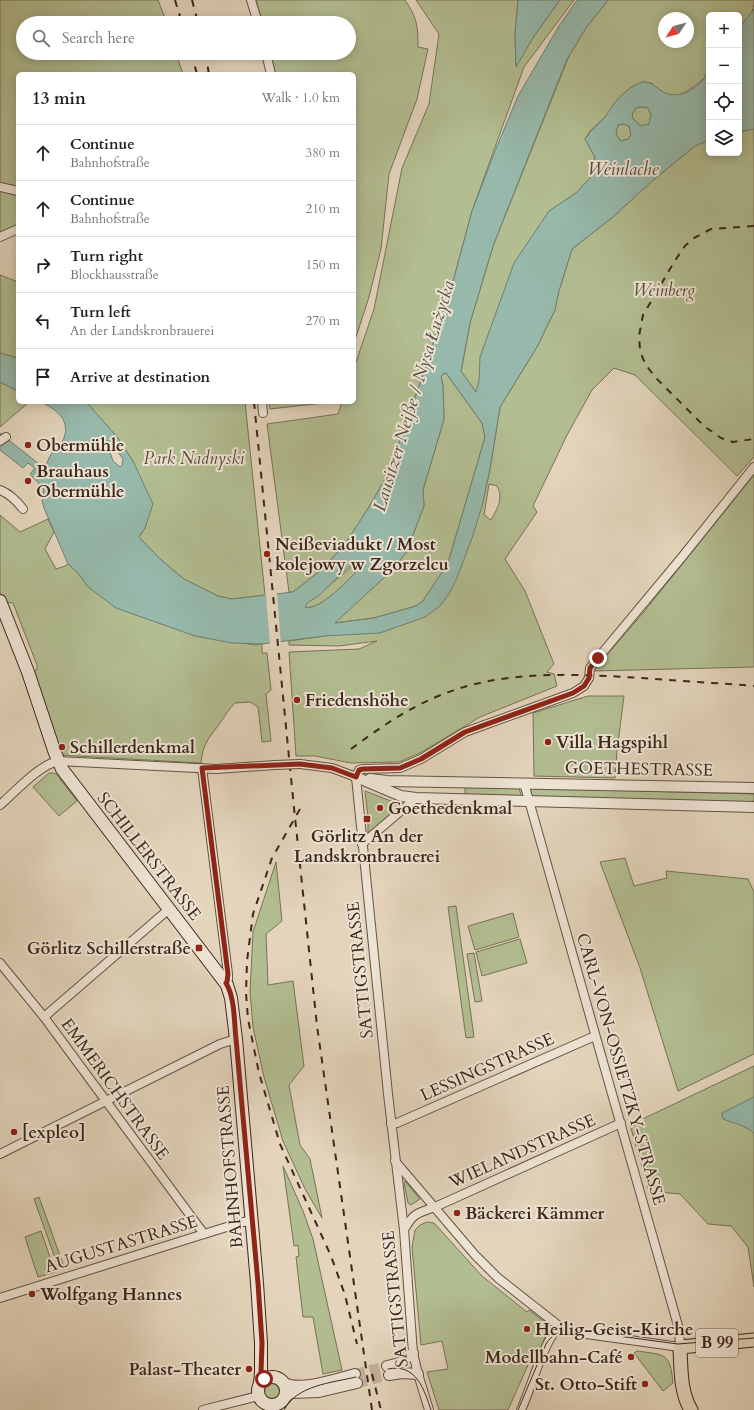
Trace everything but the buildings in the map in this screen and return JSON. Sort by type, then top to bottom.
[{"type":"main road","name":"SCHILLERSTRASSE","points":[[0,601],[28,672],[58,761],[70,781],[227,986]]},
{"type":"main road","name":"BAHNHOFSTRASSE","points":[[227,986],[232,998],[262,1343],[261,1373],[258,1388],[268,1405]]},
{"type":"main road","name":"B 99","points":[[691,1410],[686,1400],[683,1387],[680,1347],[754,1340]]},
{"type":"main road","name":"BAHNHOFSTRASSE","points":[[262,1343],[267,1367],[271,1374],[279,1380],[286,1391],[285,1397]]},
{"type":"main road","points":[[260,1383],[266,1378],[279,1380]]},
{"type":"main road","points":[[268,1405],[282,1402],[285,1397]]},
{"type":"street","points":[[250,2],[255,16]]},
{"type":"street","points":[[268,60],[271,72]]},
{"type":"street","points":[[0,187],[16,191]]},
{"type":"street","points":[[0,237],[14,231]]},
{"type":"street","points":[[262,404],[263,414]]},
{"type":"street","points":[[0,805],[41,769],[58,761],[202,768],[300,764],[332,768],[358,778],[359,770],[396,768],[410,764],[421,759],[465,732],[567,696],[584,686],[589,678],[590,668],[754,467]]},
{"type":"street","points":[[0,490],[17,500],[23,509]]},
{"type":"street","name":"BAHNHOFSTRASSE","points":[[202,768],[228,974],[227,986]]},
{"type":"street","name":"GOETHESTRASSE","points":[[358,778],[387,781],[754,788]]},
{"type":"street","name":"GOETHESTRASSE","points":[[358,778],[401,796],[416,798],[754,807]]},
{"type":"street","name":"SATTIGSTRASSE","points":[[358,778],[362,844],[391,1124],[404,1230],[413,1353],[429,1410]]},
{"type":"street","points":[[524,783],[529,801]]},
{"type":"street","points":[[362,844],[416,798]]},
{"type":"street","name":"CARL-VON-OSSIETZKY-STRASSE","points":[[529,801],[594,1036],[621,1123],[679,1329],[680,1347]]},
{"type":"street","points":[[44,1018],[169,909]]},
{"type":"street","name":"EMMERICHSTRASSE","points":[[0,963],[44,1018],[204,1234]]},
{"type":"street","name":"LESSINGSTRASSE","points":[[391,1124],[397,1123],[594,1036]]},
{"type":"street","points":[[0,1154],[220,1044],[236,1039]]},
{"type":"street","name":"WIELANDSTRASSE","points":[[404,1230],[416,1214],[435,1207],[621,1123]]},
{"type":"street","points":[[395,1160],[475,1254],[498,1278],[559,1326],[572,1332],[680,1347]]},
{"type":"street","name":"AUGUSTASTRASSE","points":[[0,1298],[204,1234],[252,1221]]},
{"type":"street","points":[[520,1410],[546,1347],[559,1326]]},
{"type":"street","points":[[413,1353],[388,1371],[418,1374]]},
{"type":"street","points":[[279,1380],[292,1386],[302,1386],[356,1379],[318,1392],[291,1393],[285,1397]]},
{"type":"street","points":[[203,1410],[268,1405]]},
{"type":"green space","points":[[0,0],[158,0],[164,16],[16,16],[16,60],[178,60],[182,72],[16,72],[16,191],[0,187]]},
{"type":"green space","points":[[256,0],[405,0],[416,22],[418,47],[428,49],[417,99],[389,174],[381,249],[369,297],[356,337],[356,72],[275,72],[272,60],[356,60],[356,16],[260,16]]},
{"type":"green space","points":[[416,0],[518,0],[515,34],[516,66],[534,36],[560,0],[574,0],[524,67],[472,211],[454,278],[425,369],[388,474],[347,541],[324,568],[293,592],[289,592],[267,424],[338,414],[341,404],[356,404],[356,362],[374,309],[402,168],[429,104],[439,34]]},
{"type":"green space","points":[[608,0],[754,0],[750,15],[742,24],[742,12],[706,12],[706,74],[698,84],[684,93],[675,96],[664,93],[651,83],[644,82],[630,88],[617,100],[606,116],[590,131],[585,139],[595,157],[592,176],[576,193],[549,211],[479,381],[477,393],[461,372],[470,323],[493,246],[569,56],[586,28]]},
{"type":"green space","points":[[647,107],[651,114],[649,124],[641,126],[633,119],[632,114],[636,108]]},
{"type":"green space","points":[[623,124],[629,126],[631,135],[628,139],[621,141],[616,134],[618,125]]},
{"type":"green space","name":"Weinberg","points":[[754,129],[754,457],[737,476],[635,375],[614,368],[592,390],[567,435],[533,506],[537,512],[505,559],[525,591],[554,664],[547,672],[554,674],[557,686],[480,717],[420,753],[399,762],[351,763],[315,756],[296,756],[289,652],[359,649],[377,641],[339,646],[289,645],[289,641],[425,617],[482,506],[490,469],[500,407],[537,347],[555,310],[559,291],[572,249],[613,217],[652,181],[695,146],[706,141],[706,156],[742,156],[742,131]],"holes":[[[489,484],[497,486],[500,499],[491,520],[484,515]]]},
{"type":"green space","points":[[0,189],[16,192],[16,229],[0,236]]},
{"type":"green space","points":[[0,275],[16,281],[16,357],[0,353]]},
{"type":"green space","points":[[446,373],[482,423],[485,437],[448,563],[423,601],[416,606],[374,618],[334,623],[388,574],[406,553],[424,506],[423,490],[444,419],[443,386],[441,377]]},
{"type":"green space","points":[[0,382],[16,390],[16,404],[27,404],[0,427]]},
{"type":"green space","name":"Park Nadnyski","points":[[88,404],[245,404],[265,595],[232,599],[218,596],[184,579],[160,559],[139,537],[145,528],[133,461],[117,437]]},
{"type":"green space","points":[[269,404],[314,404],[270,409]]},
{"type":"green space","points":[[754,475],[754,667],[593,671],[643,613]]},
{"type":"green space","points":[[0,515],[20,532],[48,519],[54,532],[45,549],[56,569],[68,564],[78,573],[88,587],[195,636],[255,645],[262,644],[262,653],[267,653],[271,690],[266,694],[271,741],[262,742],[258,707],[250,702],[235,703],[207,741],[203,750],[201,763],[59,755],[33,674],[37,669],[37,665],[13,603],[4,602],[0,592]]},
{"type":"green space","points":[[359,561],[361,566],[335,592],[318,604],[311,607],[305,607],[306,604]]},
{"type":"green space","points":[[588,696],[624,696],[615,778],[534,776],[533,713]]},
{"type":"green space","points":[[49,773],[54,773],[57,775],[77,801],[59,816],[33,787]]},
{"type":"green space","points":[[465,787],[519,788],[522,798],[465,797]]},
{"type":"green space","points":[[529,788],[754,794],[754,804],[533,799]]},
{"type":"green space","points":[[365,791],[404,806],[368,834],[368,817]]},
{"type":"green space","points":[[625,858],[634,886],[667,878],[666,871],[748,879],[754,892],[754,1054],[678,1091],[640,968],[600,862]]},
{"type":"green space","points":[[276,862],[282,921],[266,934],[268,985],[293,981],[304,1066],[289,1085],[300,1145],[310,1159],[322,1218],[305,1189],[283,1141],[264,1077],[253,1027],[250,992],[253,932]]},
{"type":"green space","points":[[456,906],[474,1037],[466,1038],[448,907]]},
{"type":"green space","points":[[513,913],[519,937],[475,950],[468,926]]},
{"type":"green space","points":[[520,939],[527,963],[482,976],[476,952]]},
{"type":"green space","points":[[474,953],[482,1001],[475,1002],[467,954]]},
{"type":"green space","points":[[754,1066],[754,1287],[748,1247],[731,1226],[708,1224],[680,1194],[659,1192],[650,1195],[630,1125]]},
{"type":"green space","points":[[283,1166],[303,1211],[313,1239],[342,1370],[323,1374],[313,1317],[303,1317],[296,1257],[299,1256],[298,1245],[294,1246]]},
{"type":"green space","points":[[405,1181],[420,1199],[411,1205],[408,1203],[404,1183]]},
{"type":"green space","points":[[39,1197],[64,1267],[59,1269],[34,1199]]},
{"type":"green space","points":[[427,1222],[434,1223],[482,1276],[527,1312],[529,1310],[546,1323],[548,1329],[537,1358],[532,1356],[508,1410],[439,1410],[427,1372],[448,1369],[442,1341],[421,1345],[412,1247],[415,1230],[420,1225]]},
{"type":"green space","points":[[41,1231],[55,1272],[38,1277],[25,1237]]},
{"type":"green space","points":[[637,1351],[654,1353],[668,1360],[673,1383],[663,1391],[634,1353]]},
{"type":"green space","points":[[272,1382],[276,1383],[280,1387],[280,1395],[276,1399],[272,1400],[268,1399],[264,1395],[263,1391],[264,1387],[268,1383]]},
{"type":"water","points":[[518,0],[560,0],[534,36],[516,67],[515,34]]},
{"type":"water","name":"Weinlache","points":[[577,0],[608,0],[586,28],[567,59],[493,246],[470,323],[461,371],[476,392],[479,381],[480,357],[514,263],[549,211],[576,193],[592,176],[595,157],[585,139],[605,117],[619,98],[632,87],[646,82],[655,86],[662,92],[670,95],[676,95],[687,92],[697,86],[706,76],[706,141],[695,146],[652,181],[613,217],[572,249],[559,291],[555,310],[537,347],[500,407],[490,469],[482,506],[457,578],[449,594],[440,606],[425,617],[380,633],[324,636],[262,644],[232,643],[195,636],[116,608],[88,587],[78,573],[68,564],[44,508],[42,500],[44,498],[43,488],[30,474],[35,468],[28,463],[23,468],[0,450],[0,433],[39,464],[45,467],[53,452],[62,442],[66,428],[62,417],[52,408],[44,404],[88,404],[117,437],[133,461],[153,504],[145,528],[139,537],[160,559],[184,579],[218,596],[232,599],[293,592],[324,568],[347,541],[388,474],[425,369],[454,278],[472,211],[518,96],[559,26]],"holes":[[[647,107],[651,114],[649,124],[641,126],[633,119],[632,114],[636,108]],[[623,124],[629,126],[631,135],[628,139],[621,141],[616,134],[618,125]],[[446,373],[482,423],[485,437],[448,563],[423,601],[416,606],[374,618],[335,623],[388,574],[406,553],[424,506],[423,490],[444,419],[443,386],[441,377]],[[106,441],[110,441],[123,459],[120,467],[113,461]],[[359,561],[361,566],[335,592],[318,604],[311,607],[305,607],[308,602],[317,597],[348,568]]]},
{"type":"water","points":[[754,9],[754,129],[742,131],[742,24]]},
{"type":"water","points":[[0,353],[16,357],[16,390],[0,382]]},
{"type":"water","points":[[754,1097],[754,1133],[743,1126],[723,1119],[722,1113]]},
{"type":"pier","points":[[277,592],[281,644],[270,645],[266,595],[264,594]]},
{"type":"tunnel","points":[[355,1374],[387,1366]]},
{"type":"tunnel","points":[[357,1383],[389,1375]]},
{"type":"tram line","points":[[518,1410],[546,1344],[554,1335],[561,1332],[573,1330],[678,1344],[754,1338]]},
{"type":"tram line","points":[[388,1369],[398,1368],[406,1370],[412,1374],[422,1386],[431,1410]]},
{"type":"tram line","points":[[284,1410],[297,1395],[306,1390],[326,1383],[356,1377]]},
{"type":"railway","points":[[175,0],[180,16]]},
{"type":"railway","points":[[192,0],[196,16]]},
{"type":"railway","points":[[193,60],[196,72]]},
{"type":"railway","points":[[206,60],[209,72]]},
{"type":"railway","points":[[754,226],[711,229],[694,238],[685,246],[643,315],[639,336],[640,350],[649,369],[656,378],[704,426],[721,438],[733,442],[754,439]]},
{"type":"railway","points":[[254,404],[317,1026],[372,1410]]},
{"type":"railway","points":[[351,749],[392,720],[425,702],[461,688],[486,682],[538,676],[590,675],[754,686]]},
{"type":"railway","points":[[300,809],[272,858],[253,914],[247,961],[246,993],[248,1019],[259,1073],[280,1144],[331,1256],[345,1295],[357,1344]]},
{"type":"railway","points":[[372,1374],[381,1410]]},
{"type":"place","name":"Obermühle","points":[[28,445]]},
{"type":"place","name":"Brauhaus Obermühle","points":[[28,481]]},
{"type":"place","name":"Neißeviadukt / Most kolejowy w Zgorzelcu","points":[[267,554]]},
{"type":"place","name":"Friedenshöhe","points":[[297,700]]},
{"type":"place","name":"Villa Hagspihl","points":[[548,742]]},
{"type":"place","name":"Schillerdenkmal","points":[[62,747]]},
{"type":"place","name":"Goethedenkmal","points":[[380,808]]},
{"type":"place","name":"Görlitz An der Landskronbrauerei","points":[[367,819]]},
{"type":"place","name":"Görlitz Schillerstraße","points":[[199,948]]},
{"type":"place","name":"[expleo]","points":[[14,1132]]},
{"type":"place","name":"Bäckerei Kämmer","points":[[457,1213]]},
{"type":"place","name":"Wolfgang Hannes","points":[[32,1294]]},
{"type":"place","name":"Heilig-Geist-Kirche","points":[[527,1329]]},
{"type":"place","name":"Modellbahn-Café","points":[[631,1357]]},
{"type":"place","name":"Palast-Theater","points":[[249,1369]]},
{"type":"place","name":"St. Otto-Stift","points":[[645,1384]]},
{"type":"route","points":[[264,1379],[260,1383],[262,1343],[258,1283],[232,998],[226,983],[228,974],[202,768],[216,769],[310,764],[332,768],[356,777],[359,770],[363,769],[400,768],[421,759],[465,732],[573,693],[584,686],[589,678],[590,668],[598,658]]},
{"type":"water label","name":"Lausitzer Neiße / Nysa Łużycka","points":[[414,396]]}]
